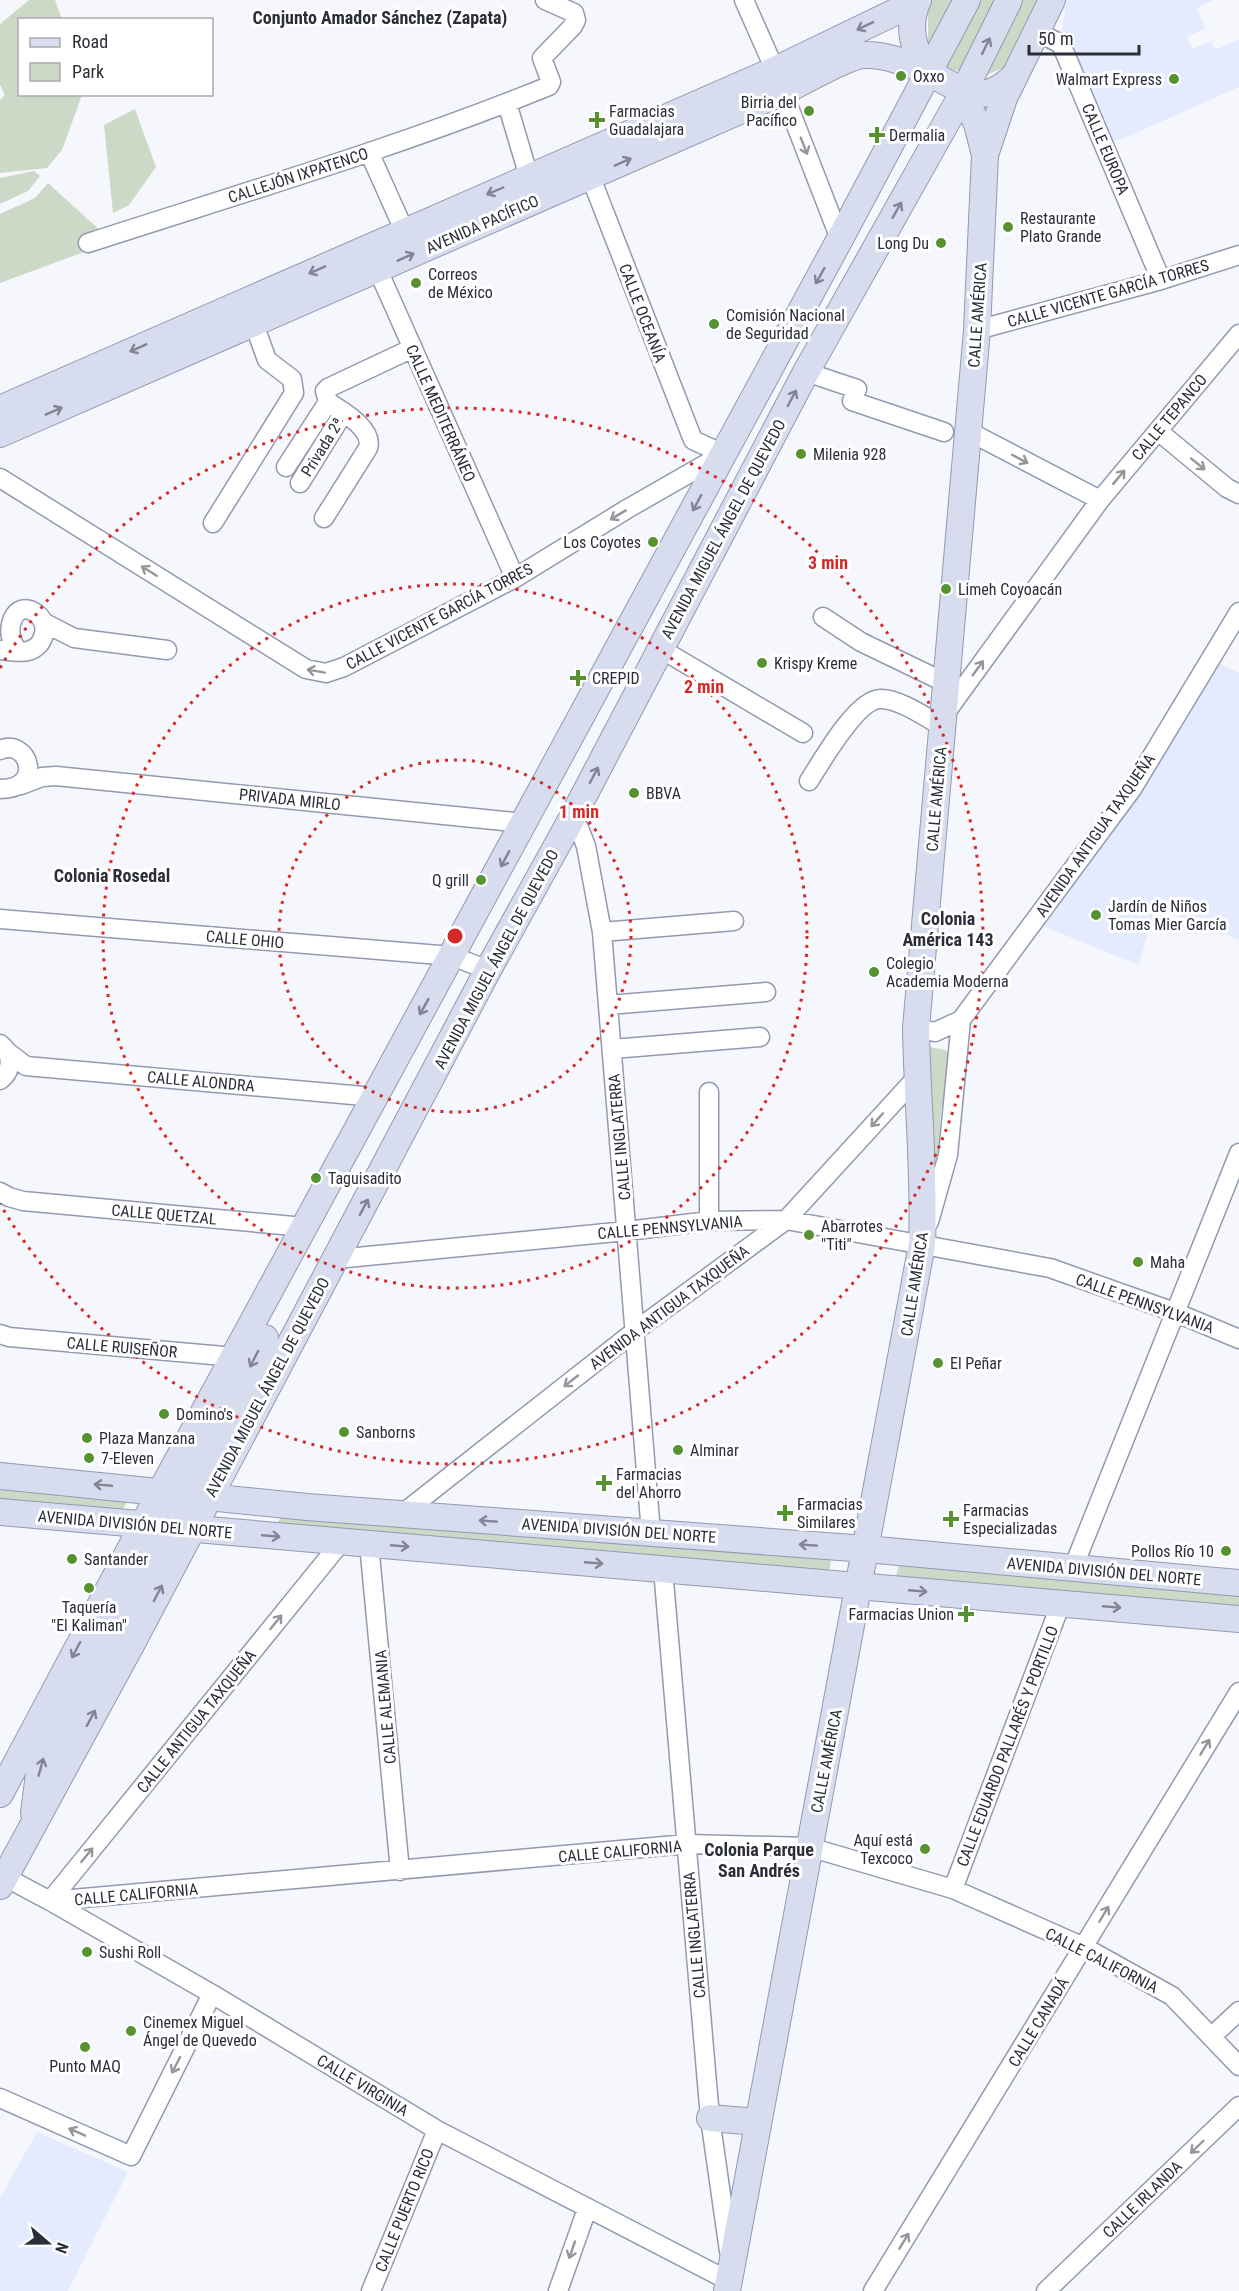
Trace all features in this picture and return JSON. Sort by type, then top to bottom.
[{"type":"main road","name":"AVENIDA PACÍFICO","points":[[779,81],[918,0]]},
{"type":"main road","points":[[918,0],[912,16],[912,36],[920,61],[922,83],[951,115]]},
{"type":"main road","name":"AVENIDA MIGUEL ÁNGEL DE QUEVEDO","points":[[2,1881],[33,1825],[180,1528],[185,1494],[235,1357],[967,0]]},
{"type":"main road","name":"AVENIDA MIGUEL ÁNGEL DE QUEVEDO","points":[[0,1794],[144,1524],[185,1494],[336,1258],[488,970],[571,820],[806,372],[951,115],[1009,0]]},
{"type":"main road","name":"CALLE AMÉRICA","points":[[729,2279],[860,1587],[922,1244],[924,1204],[916,1077],[916,1028],[946,682],[956,432],[977,330],[986,155],[1004,98],[1052,0]]},
{"type":"main road","name":"AVENIDA PACÍFICO","points":[[0,409],[373,258],[779,81],[860,55],[888,58],[922,83],[963,93]]},
{"type":"main road","points":[[963,93],[975,94],[991,91],[1016,75]]},
{"type":"main road","name":"CALLE AMÉRICA","points":[[963,93],[977,124],[986,155]]},
{"type":"main road","name":"AVENIDA PACÍFICO","points":[[0,434],[254,324],[373,258],[404,230],[529,177],[586,165]]},
{"type":"main road","points":[[180,1528],[171,1512],[168,1500],[185,1494],[287,1294],[294,1277],[304,1227]]},
{"type":"main road","name":"AVENIDA DIVISIÓN DEL NORTE","points":[[0,1476],[402,1514],[866,1549],[1239,1583]]},
{"type":"main road","name":"AVENIDA DIVISIÓN DEL NORTE","points":[[0,1512],[1239,1619]]},
{"type":"main road","points":[[710,2118],[758,2122]]},
{"type":"street","name":"CALLEJÓN IXPATENCO","points":[[88,243],[369,152],[507,103],[551,84],[542,58],[576,20],[574,13],[545,0]]},
{"type":"street","points":[[744,0],[779,81],[840,239]]},
{"type":"street","name":"CALLE EUROPA","points":[[1037,32],[1061,44],[1161,280]]},
{"type":"street","points":[[507,103],[529,177]]},
{"type":"street","points":[[369,152],[404,230]]},
{"type":"street","name":"CALLE OCEANÍA","points":[[586,165],[693,440],[723,454]]},
{"type":"street","name":"CALLE VICENTE GARCÍA TORRES","points":[[977,330],[1161,280],[1239,255]]},
{"type":"street","name":"CALLE MEDITERRÁNEO","points":[[373,258],[515,578]]},
{"type":"street","points":[[213,523],[294,393],[292,379],[267,360],[254,324]]},
{"type":"street","name":"CALLE TEPANCO","points":[[943,721],[1100,500],[1239,334]]},
{"type":"street","points":[[324,518],[368,448],[370,441],[368,435],[344,412],[328,402],[324,395],[328,388],[413,348]]},
{"type":"street","points":[[806,372],[857,389],[852,401],[956,432],[1100,500]]},
{"type":"street","points":[[286,467],[328,402]]},
{"type":"street","name":"Privada 2ª","points":[[300,483],[344,412]]},
{"type":"street","points":[[1158,431],[1227,488],[1239,494]]},
{"type":"street","name":"CALLE VICENTE GARCÍA TORRES","points":[[0,478],[306,669],[326,673],[344,667],[515,578],[627,509],[723,454]]},
{"type":"street","points":[[0,609],[20,609],[30,610],[38,614],[45,631],[42,640],[28,649],[9,645],[3,635],[4,624],[10,614],[20,609]]},
{"type":"street","name":"AVENIDA ANTIGUA TAXQUEÑA","points":[[961,1020],[1132,789],[1239,612]]},
{"type":"street","points":[[823,617],[861,642],[946,682]]},
{"type":"street","points":[[43,622],[74,638],[167,650]]},
{"type":"street","points":[[0,651],[28,649],[74,638]]},
{"type":"street","points":[[661,649],[803,733]]},
{"type":"street","points":[[809,781],[847,725],[870,701],[882,699],[943,721]]},
{"type":"street","name":"PRIVADA MIRLO","points":[[2,748],[14,748],[43,771],[56,776]]},
{"type":"street","points":[[6,788],[26,778],[29,769],[27,760]]},
{"type":"street","name":"PRIVADA MIRLO","points":[[6,788],[42,777],[56,776],[524,823]]},
{"type":"street","name":"CALLE INGLATERRA","points":[[571,820],[579,828],[586,846],[602,932],[651,1533]]},
{"type":"street","name":"CALLE OHIO","points":[[0,919],[452,956],[488,970]]},
{"type":"street","points":[[602,932],[734,921]]},
{"type":"street","points":[[608,1005],[766,992]]},
{"type":"street","points":[[916,1028],[935,1032],[961,1020]]},
{"type":"street","points":[[922,1244],[948,1155],[961,1020]]},
{"type":"street","points":[[612,1049],[760,1037]]},
{"type":"street","points":[[1,1079],[26,1066],[4,1049]]},
{"type":"street","points":[[1,1079],[8,1072],[10,1063],[4,1049]]},
{"type":"street","name":"CALLE ALONDRA","points":[[26,1066],[375,1097]]},
{"type":"street","name":"AVENIDA ANTIGUA TAXQUEÑA","points":[[402,1514],[635,1331],[786,1220],[916,1077]]},
{"type":"street","points":[[709,1092],[709,1221]]},
{"type":"street","points":[[1073,1568],[1177,1313],[1239,1153]]},
{"type":"street","name":"CALLE QUETZAL","points":[[0,1192],[23,1201],[304,1227]]},
{"type":"street","name":"CALLE QUETZAL","points":[[0,1208],[9,1203],[23,1201]]},
{"type":"street","name":"CALLE PENNSYLVANIA","points":[[336,1258],[627,1231],[709,1221],[786,1220],[1050,1268],[1177,1313],[1239,1339]]},
{"type":"street","name":"CALLE RUISEÑOR","points":[[3,1337],[235,1357]]},
{"type":"street","name":"CALLE ANTIGUA TAXQUEÑA","points":[[50,1901],[342,1541]]},
{"type":"street","name":"CALLE ALEMANIA","points":[[369,1544],[400,1871]]},
{"type":"street","name":"CALLE INGLATERRA","points":[[663,1569],[710,2118],[729,2279]]},
{"type":"street","name":"CALLE EDUARDO PALLARÉS Y PORTILLO","points":[[953,1889],[1061,1603]]},
{"type":"street","name":"CALLE CANADÁ","points":[[873,2291],[1239,1692]]},
{"type":"street","name":"CALLE CALIFORNIA","points":[[50,1901],[687,1844],[809,1847],[953,1889],[1084,1947],[1172,1996],[1239,2066]]},
{"type":"street","name":"CALLE VIRGINIA","points":[[2,1881],[50,1901],[212,1994],[437,2130],[587,2209],[729,2279]]},
{"type":"street","points":[[0,2098],[131,2156],[212,1994]]},
{"type":"street","points":[[1211,2037],[1239,2011]]},
{"type":"street","name":"CALLE IRLANDA","points":[[1046,2291],[1239,2106]]},
{"type":"street","name":"CALLE PUERTO RICO","points":[[371,2291],[437,2130]]},
{"type":"street","points":[[558,2291],[587,2209]]},
{"type":"shaded area","points":[[1067,0],[1214,0],[1197,8],[1205,28],[1187,37],[1192,49],[1211,41],[1215,50],[1239,39],[1239,87],[1111,144],[1061,36]]},
{"type":"shaded area","points":[[1211,659],[1239,673],[1239,940],[1155,907],[1139,965],[1033,922]]},
{"type":"shaded area","points":[[37,2132],[128,2172],[68,2291],[0,2291],[0,2198]]},
{"type":"green space","points":[[29,0],[55,0],[62,18],[18,18],[18,96],[82,96],[62,150],[47,168],[0,173],[0,100],[5,95],[0,85],[0,24]]},
{"type":"green space","points":[[928,0],[954,0],[928,48]]},
{"type":"green space","points":[[979,0],[997,0],[960,71],[943,68]]},
{"type":"green space","points":[[1019,0],[1039,0],[1007,66],[978,79]]},
{"type":"green space","points":[[135,109],[156,167],[129,205],[113,213],[104,125]]},
{"type":"green space","points":[[34,171],[40,176],[28,191],[0,204],[0,178]]},
{"type":"green space","points":[[48,183],[103,233],[119,239],[0,283],[0,214],[35,198]]},
{"type":"green space","points":[[930,1047],[945,1050],[953,1057],[941,1110],[938,1153],[932,1166],[919,1060]]},
{"type":"green space","points":[[0,1485],[132,1495],[122,1510],[0,1501]]},
{"type":"green space","points":[[283,1512],[832,1554],[829,1573],[276,1526]]},
{"type":"green space","points":[[900,1561],[1239,1593],[1239,1611],[894,1583]]},
{"type":"place","name":"Oxxo","points":[[901,76]]},
{"type":"place","name":"Walmart Express","points":[[1174,79]]},
{"type":"place","name":"Birria del Pacífico","points":[[809,111]]},
{"type":"place","name":"Farmacias Guadalajara","points":[[597,120]]},
{"type":"place","name":"Dermalia","points":[[877,135]]},
{"type":"place","name":"Restaurante Plato Grande","points":[[1008,227]]},
{"type":"place","name":"Long Du","points":[[941,243]]},
{"type":"place","name":"Correos de México","points":[[416,283]]},
{"type":"place","name":"Comisión Nacional de Seguridad","points":[[714,324]]},
{"type":"place","name":"Milenia 928","points":[[801,454]]},
{"type":"place","name":"Los Coyotes","points":[[653,542]]},
{"type":"place","name":"Limeh Coyoacán","points":[[946,589]]},
{"type":"place","name":"Krispy Kreme","points":[[762,663]]},
{"type":"place","name":"CREPID","points":[[578,678]]},
{"type":"place","name":"BBVA","points":[[634,793]]},
{"type":"place","name":"Q grill","points":[[481,880]]},
{"type":"place","name":"Jardín de Niños Tomas Mier García","points":[[1096,915]]},
{"type":"place","name":"Colegio Academia Moderna","points":[[874,972]]},
{"type":"place","name":"Taguisadito","points":[[316,1178]]},
{"type":"place","name":"Abarrotes \"Titi\"","points":[[809,1235]]},
{"type":"place","name":"Maha","points":[[1138,1262]]},
{"type":"place","name":"El Peñar","points":[[938,1363]]},
{"type":"place","name":"Domino's","points":[[164,1414]]},
{"type":"place","name":"Sanborns","points":[[344,1432]]},
{"type":"place","name":"Plaza Manzana","points":[[87,1438]]},
{"type":"place","name":"Alminar","points":[[678,1450]]},
{"type":"place","name":"7-Eleven","points":[[89,1458]]},
{"type":"place","name":"Farmacias del Ahorro","points":[[604,1483]]},
{"type":"place","name":"Farmacias Similares","points":[[785,1513]]},
{"type":"place","name":"Farmacias Especializadas","points":[[951,1519]]},
{"type":"place","name":"Pollos Río 10","points":[[1226,1551]]},
{"type":"place","name":"Santander","points":[[72,1559]]},
{"type":"place","name":"Taquería \"El Kaliman\"","points":[[89,1588]]},
{"type":"place","name":"Farmacias Union","points":[[966,1614]]},
{"type":"place","name":"Aquí está Texcoco","points":[[925,1849]]},
{"type":"place","name":"Sushi Roll","points":[[87,1952]]},
{"type":"place","name":"Cinemex Miguel Ángel de Quevedo","points":[[131,2031]]},
{"type":"place","name":"Punto MAQ","points":[[85,2047]]},
{"type":"district","name":"Conjunto Amador Sánchez (Zapata)","points":[[380,18]]},
{"type":"district","name":"Colonia Rosedal","points":[[112,876]]},
{"type":"district","name":"Colonia América 143","points":[[948,929]]},
{"type":"district","name":"Colonia Parque San Andrés","points":[[759,1860]]}]
